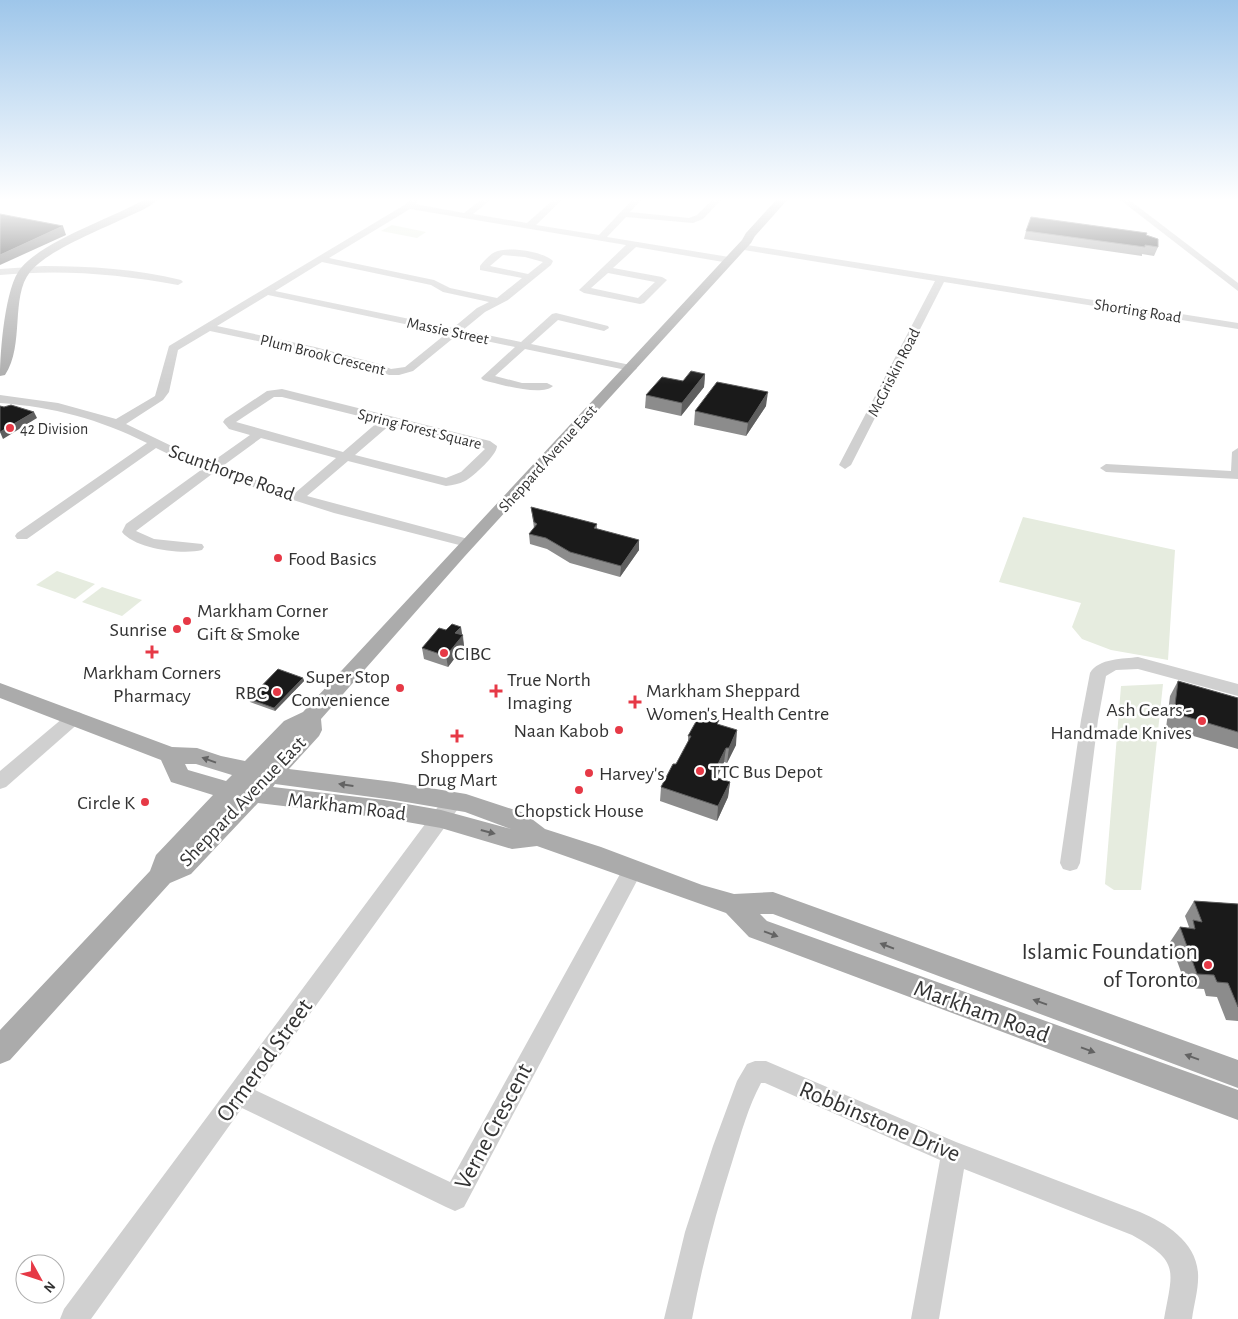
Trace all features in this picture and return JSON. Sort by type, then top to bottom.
[{"type":"main road","points":[[0,372],[7,353],[18,281],[24,270],[38,261]]},
{"type":"main road","name":"Sheppard Avenue East","points":[[161,876],[165,862],[228,791],[259,773],[311,730],[310,717],[728,261]]},
{"type":"main road","name":"Markham Road","points":[[0,690],[75,717],[170,755],[197,756],[259,773],[447,810],[512,838],[537,836],[592,854],[632,871],[700,895],[734,905],[773,903],[1238,1074]]},
{"type":"main road","name":"Markham Road","points":[[170,755],[179,776],[228,791],[384,809],[447,810]]},
{"type":"main road","name":"Sheppard Avenue East","points":[[0,1050],[161,876],[182,867],[252,794],[259,773]]},
{"type":"main road","name":"Markham Road","points":[[734,905],[758,929],[1238,1106]]},
{"type":"street","points":[[117,424],[160,398],[173,348],[318,261]]},
{"type":"street","points":[[329,261],[415,278],[434,283],[447,290],[498,301]]},
{"type":"street","points":[[491,261],[483,268],[530,277]]},
{"type":"street","points":[[454,331],[530,277],[547,261]]},
{"type":"street","points":[[606,270],[662,280],[640,301],[584,290],[616,261]]},
{"type":"street","name":"Shorting Road","points":[[826,261],[1238,326]]},
{"type":"street","points":[[1203,261],[1238,288]]},
{"type":"street","points":[[0,272],[24,270],[123,272],[178,282]]},
{"type":"street","name":"McGriskin Road","points":[[846,464],[941,279]]},
{"type":"street","name":"Massie Street","points":[[266,292],[631,368]]},
{"type":"street","points":[[546,386],[522,386],[487,378],[556,316],[604,328]]},
{"type":"street","name":"Plum Brook Crescent","points":[[208,327],[315,350],[395,372],[409,369],[454,331]]},
{"type":"street","name":"Spring Forest Square","points":[[277,393],[486,444],[491,446],[491,450],[464,478],[455,482],[446,482],[259,434],[233,426],[229,422],[262,398],[277,393]]},
{"type":"street","name":"Scunthorpe Road","points":[[0,399],[50,404],[117,424],[211,469],[298,497],[467,544]]},
{"type":"street","points":[[298,497],[388,420]]},
{"type":"street","points":[[197,547],[172,548],[134,537],[129,532],[131,527],[259,434]]},
{"type":"street","points":[[22,536],[155,443]]},
{"type":"street","points":[[1106,468],[1238,475],[1238,452]]},
{"type":"street","points":[[1070,863],[1079,811],[1092,702],[1098,673],[1113,665],[1138,663],[1238,690]]},
{"type":"street","points":[[0,782],[75,717]]},
{"type":"street","name":"Ormerod Street","points":[[74,1319],[447,810]]},
{"type":"street","name":"Verne Crescent","points":[[240,1095],[455,1198],[632,871]]},
{"type":"street","name":"Robbinstone Drive","points":[[678,1319],[683,1291],[711,1188],[745,1087],[755,1072],[766,1072],[954,1152],[1140,1225],[1158,1235],[1177,1254],[1185,1268],[1178,1319]]},
{"type":"street","points":[[925,1319],[954,1152]]},
{"type":"shaded area","points":[[1023,517],[1175,550],[1168,660],[1111,650],[1082,639],[1072,627],[1081,603],[999,582]]},
{"type":"shaded area","points":[[57,571],[95,584],[75,599],[36,585]]},
{"type":"shaded area","points":[[102,587],[142,600],[122,616],[82,602]]},
{"type":"shaded area","points":[[1163,684],[1141,890],[1114,890],[1105,884],[1121,686]]},
{"type":"building","points":[[691,371],[705,374],[682,403],[646,395],[662,377],[683,381]]},
{"type":"building","points":[[717,382],[768,392],[748,423],[695,411]]},
{"type":"building","points":[[11,405],[34,412],[0,432],[0,406]]},
{"type":"building","points":[[531,507],[597,524],[594,528],[639,540],[621,566],[570,552],[546,538],[529,534],[537,524],[534,522]]},
{"type":"building","points":[[452,624],[461,627],[455,633],[463,635],[446,656],[422,648],[439,628],[446,630]]},
{"type":"building","name":"RBC","points":[[278,669],[303,678],[274,708],[249,699]]},
{"type":"building","points":[[1178,681],[1238,698],[1238,732],[1174,713]]},
{"type":"building","name":"TTC Bus Depot","points":[[707,717],[719,720],[717,724],[737,730],[729,748],[726,748],[712,776],[730,782],[718,806],[661,787],[673,764],[676,764],[698,718],[706,720]]},
{"type":"building","name":"Islamic Foundation of Toronto","points":[[1194,901],[1238,904],[1238,1007],[1228,983],[1217,982],[1214,975],[1197,974],[1180,927],[1195,929],[1193,920],[1202,922]]},
{"type":"place","name":"42 Division","points":[[10,428]]},
{"type":"place","name":"Food Basics","points":[[278,558]]},
{"type":"place","name":"Markham Corner Gift & Smoke","points":[[187,621]]},
{"type":"place","name":"Sunrise","points":[[177,629]]},
{"type":"place","name":"Markham Corners Pharmacy","points":[[152,652]]},
{"type":"place","name":"CIBC","points":[[444,653]]},
{"type":"place","name":"Super Stop Convenience","points":[[400,688]]},
{"type":"place","name":"True North Imaging","points":[[496,691]]},
{"type":"place","name":"RBC","points":[[277,692]]},
{"type":"place","name":"Markham Sheppard Women's Health Centre","points":[[635,702]]},
{"type":"place","name":"Ash Gears - Handmade Knives","points":[[1202,721]]},
{"type":"place","name":"Naan Kabob","points":[[619,730]]},
{"type":"place","name":"Shoppers Drug Mart","points":[[457,736]]},
{"type":"place","name":"TTC Bus Depot","points":[[700,771]]},
{"type":"place","name":"Harvey's","points":[[589,773]]},
{"type":"place","name":"Chopstick House","points":[[579,790]]},
{"type":"place","name":"Circle K","points":[[145,802]]},
{"type":"place","name":"Islamic Foundation of Toronto","points":[[1208,965]]}]
